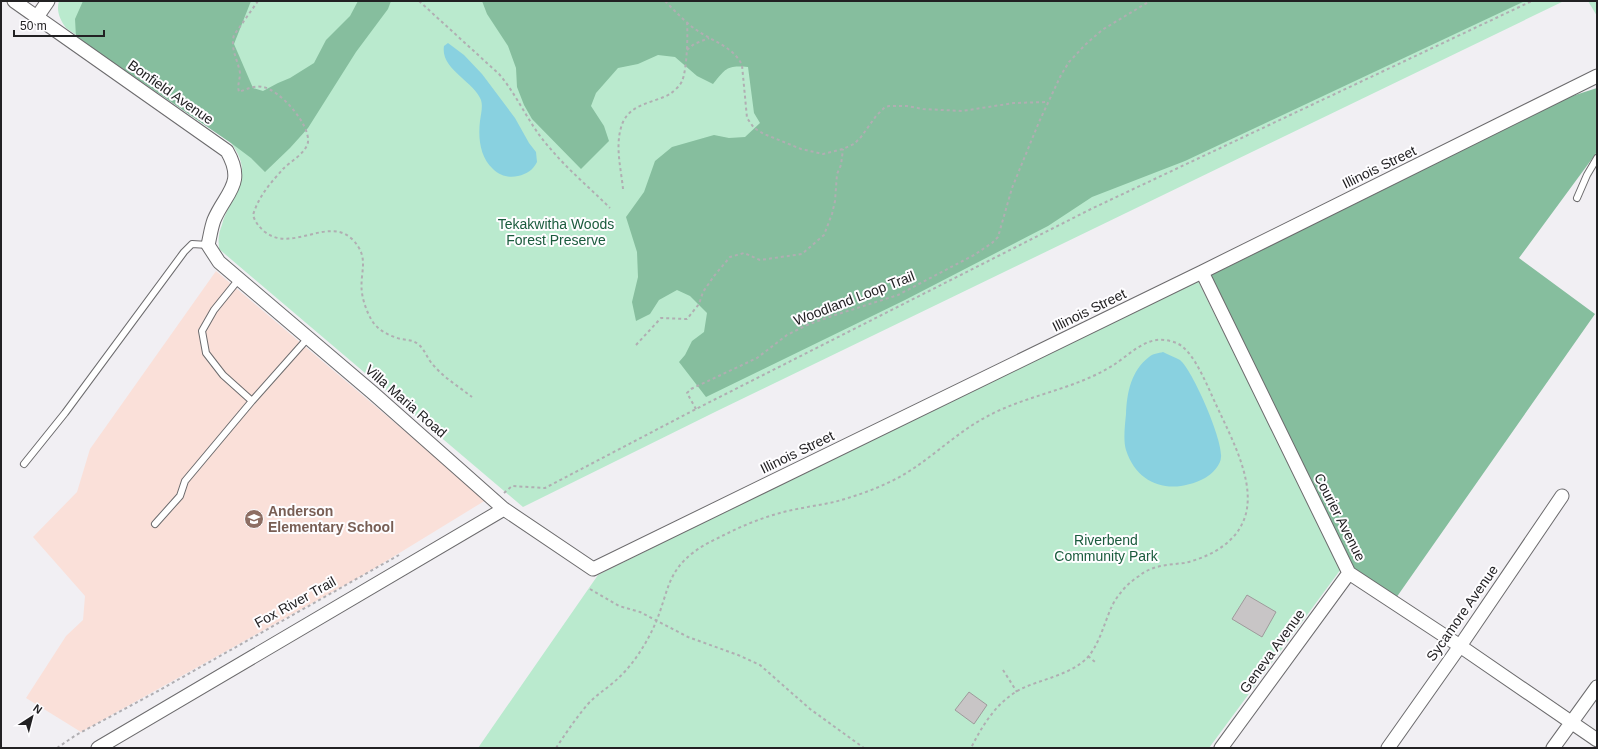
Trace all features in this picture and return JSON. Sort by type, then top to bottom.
[{"type":"street","name":"Bonfield Avenue","points":[[14,1],[227,151],[234,164],[235,178],[230,194],[214,220],[208,245]]},
{"type":"street","points":[[37,17],[48,1]]},
{"type":"street","name":"Illinois Street","points":[[593,569],[1202,272],[1597,76]]},
{"type":"street","name":"Villa Maria Road","points":[[208,245],[219,262],[238,279],[373,393],[499,505],[593,569]]},
{"type":"street","name":"Courier Avenue","points":[[1202,272],[1349,573],[1460,646],[1597,740]]},
{"type":"street","name":"Sycamore Avenue","points":[[1388,748],[1460,646],[1562,496]]},
{"type":"street","points":[[98,748],[499,505]]},
{"type":"street","name":"Geneva Avenue","points":[[1221,748],[1349,573]]},
{"type":"street","points":[[1553,748],[1597,687]]},
{"type":"lane","points":[[1577,198],[1587,175],[1597,158]]},
{"type":"lane","points":[[24,464],[65,413],[184,252],[192,244],[208,245]]},
{"type":"lane","points":[[238,279],[214,310],[202,331],[206,354],[223,375],[252,401]]},
{"type":"lane","points":[[155,524],[180,496],[185,481],[252,401],[308,338]]},
{"type":"path","points":[[258,1],[232,41],[240,75],[238,87],[239,92],[256,86],[265,87],[273,91],[303,123],[308,142],[306,147],[284,168],[260,198],[253,215],[254,220],[268,234],[290,240],[329,231],[346,234],[358,246],[362,255],[364,266],[362,293],[371,320],[379,329],[387,334],[411,340],[417,344],[425,351],[430,361],[436,368],[454,384],[472,396]]},
{"type":"path","points":[[419,1],[499,74],[508,84],[526,114],[549,147],[610,208]]},
{"type":"path","points":[[665,1],[687,23],[735,54],[740,60],[742,65],[747,118],[754,128],[783,142],[814,153],[823,154],[843,149],[854,144],[876,116],[885,107],[889,106],[962,111],[1014,103],[1048,102],[1069,62],[1085,45],[1102,30],[1150,1]]},
{"type":"path","points":[[499,505],[512,486],[545,488],[696,409],[1091,209],[1532,1]]},
{"type":"path","points":[[623,189],[619,165],[619,143],[624,122],[629,114],[638,107],[646,102],[670,94],[682,83],[688,33],[687,23]]},
{"type":"path","points":[[686,51],[694,44],[710,38]]},
{"type":"path","name":"Woodland Loop Trail","points":[[696,409],[687,394],[691,389],[757,358],[787,335],[807,325],[898,295],[974,255],[992,243],[998,237],[1012,188],[1048,102]]},
{"type":"path","points":[[636,346],[661,318],[687,319],[699,304],[703,292],[714,276],[730,257],[744,253],[760,260],[802,254],[824,235],[835,201],[843,149]]},
{"type":"path","points":[[556,748],[589,703],[624,672],[644,644],[657,620],[671,578],[680,565],[694,552],[714,540],[754,521],[784,512],[836,501],[887,482],[904,474],[966,429],[986,417],[1014,404],[1070,386],[1097,374],[1144,344],[1160,339],[1175,342],[1184,348],[1192,358],[1225,424],[1242,465],[1247,485],[1245,520],[1238,532],[1229,541],[1214,551],[1194,560],[1153,567],[1140,574],[1118,596],[1097,642],[1084,661],[1072,669],[1017,692],[998,707],[985,721],[971,748]]},
{"type":"path","name":"Fox River Trail","points":[[57,748],[76,735],[158,691],[399,555]]},
{"type":"path","points":[[590,589],[620,606],[640,612],[688,637],[738,655],[760,665],[810,709],[864,748]]},
{"type":"path","points":[[1088,656],[1095,662]]},
{"type":"path","points":[[1003,670],[1017,692]]},
{"type":"shaded area","name":"Anderson Elementary School","points":[[216,271],[486,500],[370,571],[81,732],[26,698],[66,636],[83,620],[85,596],[33,537],[77,492],[90,449]]},
{"type":"green space","name":"Tekakwitha Woods Forest Preserve","points":[[59,1],[1564,1],[717,411],[523,507],[219,249],[220,230],[227,210],[237,191],[242,174],[238,154],[231,143],[66,28],[59,15]]},
{"type":"green space","points":[[83,1],[251,1],[234,44],[253,88],[263,91],[290,78],[314,63],[326,40],[350,16],[358,1],[391,1],[388,9],[356,52],[308,128],[265,172],[251,158],[231,143],[76,37],[75,19]]},
{"type":"green space","points":[[482,1],[1525,1],[1185,161],[1092,197],[1048,226],[905,300],[706,397],[679,362],[685,355],[692,341],[704,332],[707,313],[690,296],[677,290],[659,300],[650,314],[636,321],[632,302],[638,277],[637,252],[626,217],[644,192],[655,161],[672,147],[714,135],[729,138],[745,137],[760,123],[754,113],[748,67],[731,67],[724,71],[713,84],[697,76],[675,57],[658,55],[638,64],[618,68],[596,93],[591,106],[604,126],[609,141],[581,169],[532,119],[524,105],[517,87],[516,68],[508,46],[487,14]]},
{"type":"green space","points":[[1588,1],[1597,1],[1597,16]]},
{"type":"green space","points":[[1597,88],[1597,152],[1519,258],[1595,314],[1396,598],[1354,568],[1209,275],[1569,97]]},
{"type":"green space","name":"Riverbend Community Park","points":[[1198,281],[1341,569],[1209,748],[478,748],[598,575],[906,421]]},
{"type":"water","points":[[448,43],[464,55],[482,74],[515,118],[529,143],[536,152],[537,162],[527,173],[515,177],[505,176],[496,171],[485,159],[481,147],[479,127],[482,102],[478,93],[447,62],[444,54],[444,46]]},
{"type":"water","points":[[1163,352],[1180,360],[1192,377],[1206,406],[1220,448],[1221,460],[1213,472],[1205,478],[1181,486],[1158,484],[1148,480],[1132,463],[1125,446],[1124,432],[1131,382],[1138,369],[1149,357]]},
{"type":"building","points":[[1247,595],[1276,612],[1262,637],[1232,619]]},
{"type":"building","points":[[969,692],[987,705],[974,724],[955,710]]},
{"type":"place","name":"Anderson Elementary School","points":[[254,519]]}]
